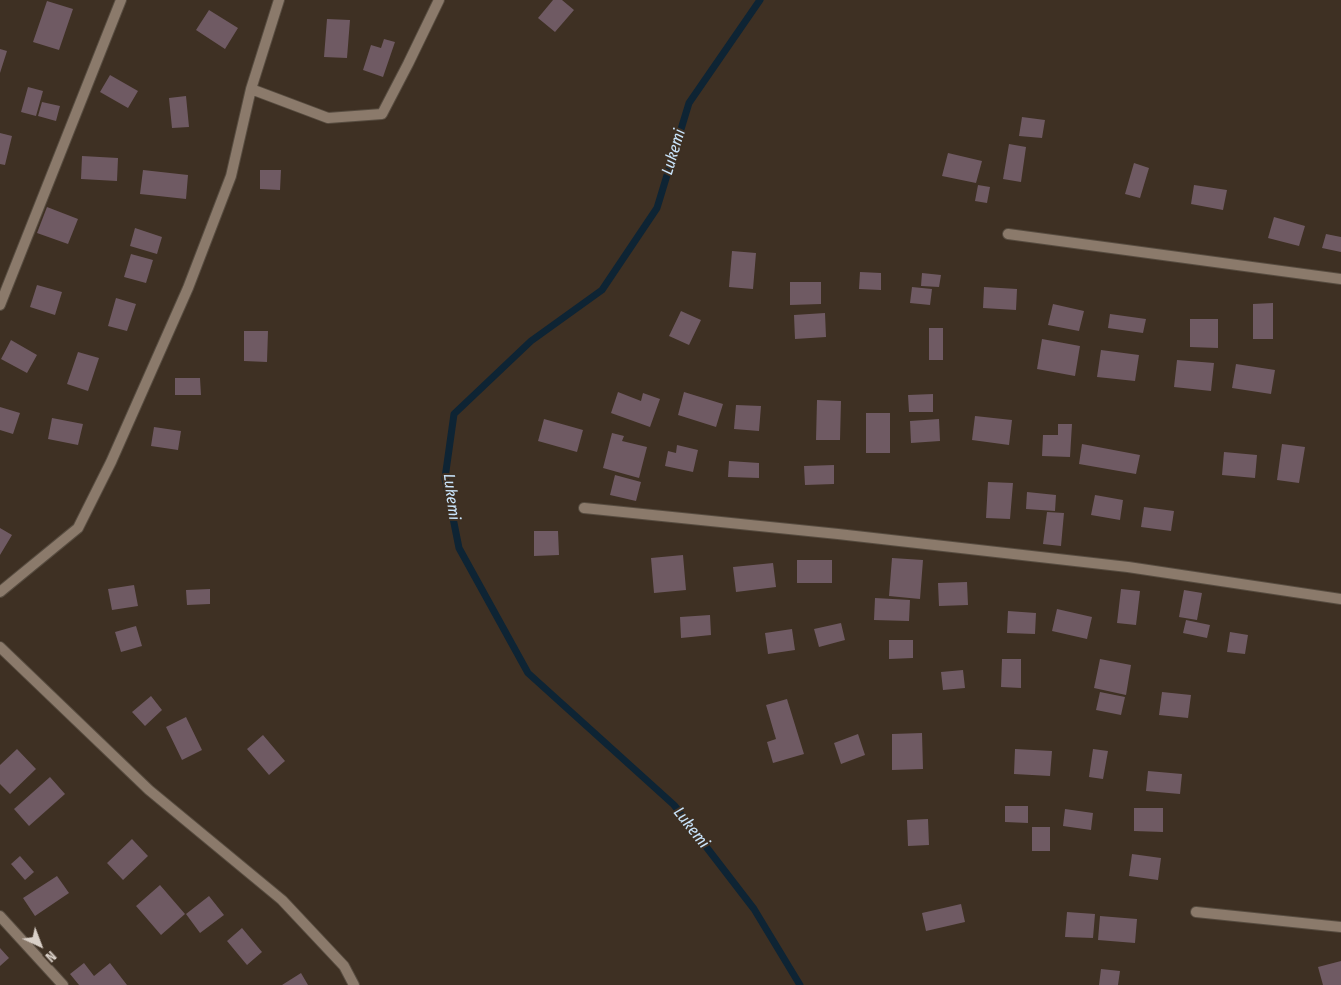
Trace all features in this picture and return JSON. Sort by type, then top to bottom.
[{"type":"street","points":[[0,305],[121,0]]},
{"type":"street","points":[[0,592],[78,528],[111,462],[188,288],[231,176],[251,89],[279,0]]},
{"type":"street","points":[[251,89],[328,118],[382,114],[439,0]]},
{"type":"street","points":[[1008,234],[1341,279]]},
{"type":"street","points":[[584,508],[838,534],[1128,567],[1341,599]]},
{"type":"street","points":[[0,648],[149,790],[282,900],[344,966],[354,985]]},
{"type":"street","points":[[1196,912],[1341,928]]},
{"type":"street","points":[[0,916],[63,985]]},
{"type":"building","points":[[553,0],[562,0],[574,10],[555,32],[538,18]]},
{"type":"building","points":[[47,1],[73,9],[59,50],[33,42]]},
{"type":"building","points":[[209,10],[238,28],[225,49],[196,30]]},
{"type":"building","points":[[327,19],[350,20],[347,58],[324,57]]},
{"type":"building","points":[[384,39],[395,42],[383,77],[363,70],[371,45],[381,48]]},
{"type":"building","points":[[0,49],[7,51],[0,73]]},
{"type":"building","points":[[110,75],[138,91],[128,108],[100,92]]},
{"type":"building","points":[[28,87],[43,91],[36,116],[21,112]]},
{"type":"building","points":[[186,96],[189,127],[172,128],[169,98]]},
{"type":"building","points":[[42,102],[60,106],[56,121],[38,116]]},
{"type":"building","points":[[1022,117],[1045,120],[1042,138],[1019,136]]},
{"type":"building","points":[[0,133],[12,136],[5,165],[0,164]]},
{"type":"building","points":[[1009,144],[1026,147],[1021,182],[1003,179]]},
{"type":"building","points":[[948,153],[982,161],[976,183],[942,176]]},
{"type":"building","points":[[82,156],[118,158],[117,181],[81,179]]},
{"type":"building","points":[[1134,163],[1149,168],[1140,198],[1125,194]]},
{"type":"building","points":[[143,170],[188,175],[186,199],[140,194]]},
{"type":"building","points":[[260,170],[281,170],[280,190],[260,189]]},
{"type":"building","points":[[978,185],[990,187],[987,203],[975,201]]},
{"type":"building","points":[[1194,185],[1227,190],[1223,210],[1191,204]]},
{"type":"building","points":[[47,207],[78,219],[68,244],[37,233]]},
{"type":"building","points":[[1274,217],[1305,226],[1299,246],[1268,238]]},
{"type":"building","points":[[135,228],[162,237],[157,254],[130,246]]},
{"type":"building","points":[[1326,234],[1341,237],[1341,252],[1322,248]]},
{"type":"building","points":[[732,251],[756,253],[753,289],[729,287]]},
{"type":"building","points":[[131,254],[153,260],[146,283],[124,277]]},
{"type":"building","points":[[860,272],[881,273],[881,290],[859,289]]},
{"type":"building","points":[[922,273],[941,275],[939,287],[921,286]]},
{"type":"building","points":[[790,282],[821,282],[821,304],[790,305]]},
{"type":"building","points":[[37,285],[62,292],[55,315],[30,307]]},
{"type":"building","points":[[912,287],[932,289],[930,305],[910,303]]},
{"type":"building","points":[[984,287],[1017,289],[1016,310],[983,308]]},
{"type":"building","points":[[116,298],[136,304],[127,331],[108,326]]},
{"type":"building","points":[[1273,303],[1273,339],[1253,339],[1253,304]]},
{"type":"building","points":[[1053,304],[1084,311],[1079,331],[1048,325]]},
{"type":"building","points":[[681,311],[701,320],[689,345],[669,336]]},
{"type":"building","points":[[825,313],[826,337],[795,339],[794,315]]},
{"type":"building","points":[[1110,314],[1146,319],[1143,333],[1108,328]]},
{"type":"building","points":[[1190,319],[1218,319],[1218,348],[1190,347]]},
{"type":"building","points":[[929,328],[943,328],[943,360],[929,360]]},
{"type":"building","points":[[244,331],[268,331],[267,362],[244,361]]},
{"type":"building","points":[[1042,339],[1080,346],[1075,376],[1037,369]]},
{"type":"building","points":[[11,340],[37,355],[27,373],[1,359]]},
{"type":"building","points":[[1101,350],[1139,355],[1135,381],[1097,377]]},
{"type":"building","points":[[78,352],[99,358],[88,391],[67,384]]},
{"type":"building","points":[[1177,360],[1214,363],[1211,391],[1174,387]]},
{"type":"building","points":[[1236,364],[1275,370],[1271,394],[1232,388]]},
{"type":"building","points":[[175,378],[200,378],[201,395],[175,395]]},
{"type":"building","points":[[618,392],[641,401],[643,393],[660,399],[650,427],[611,413]]},
{"type":"building","points":[[684,392],[723,404],[716,427],[678,415]]},
{"type":"building","points":[[933,394],[933,412],[909,412],[908,395]]},
{"type":"building","points":[[817,400],[841,401],[840,440],[816,440]]},
{"type":"building","points":[[736,405],[761,406],[759,431],[734,429]]},
{"type":"building","points":[[0,407],[20,413],[13,434],[0,430]]},
{"type":"building","points":[[866,413],[890,413],[890,453],[866,453]]},
{"type":"building","points":[[975,416],[1012,420],[1009,445],[972,440]]},
{"type":"building","points":[[52,418],[83,424],[78,445],[48,439]]},
{"type":"building","points":[[544,419],[583,430],[577,452],[538,441]]},
{"type":"building","points":[[939,419],[940,441],[911,443],[910,421]]},
{"type":"building","points":[[1058,424],[1072,424],[1070,457],[1042,456],[1043,435],[1058,435]]},
{"type":"building","points":[[154,427],[181,431],[178,450],[151,446]]},
{"type":"building","points":[[612,433],[624,436],[622,441],[647,447],[639,478],[603,468]]},
{"type":"building","points":[[1082,444],[1140,455],[1136,474],[1079,464]]},
{"type":"building","points":[[1282,444],[1305,447],[1299,483],[1277,480]]},
{"type":"building","points":[[677,445],[698,450],[693,472],[665,466],[668,451],[676,453]]},
{"type":"building","points":[[1224,452],[1257,455],[1255,478],[1222,475]]},
{"type":"building","points":[[729,461],[759,463],[759,478],[728,477]]},
{"type":"building","points":[[834,465],[834,484],[805,485],[804,466]]},
{"type":"building","points":[[615,475],[641,482],[636,501],[610,495]]},
{"type":"building","points":[[988,482],[1013,483],[1010,519],[986,518]]},
{"type":"building","points":[[1027,492],[1056,495],[1055,511],[1026,509]]},
{"type":"building","points":[[1095,495],[1123,500],[1120,520],[1091,515]]},
{"type":"building","points":[[1144,507],[1174,511],[1171,531],[1141,527]]},
{"type":"building","points":[[1047,512],[1064,513],[1061,546],[1043,544]]},
{"type":"building","points":[[0,528],[12,535],[0,555]]},
{"type":"building","points":[[534,531],[558,531],[559,555],[534,556]]},
{"type":"building","points":[[683,555],[686,590],[654,593],[651,558]]},
{"type":"building","points":[[892,558],[923,560],[920,599],[889,596]]},
{"type":"building","points":[[797,560],[832,560],[832,583],[797,583]]},
{"type":"building","points":[[773,563],[776,587],[736,592],[733,567]]},
{"type":"building","points":[[967,582],[968,605],[939,606],[938,583]]},
{"type":"building","points":[[134,585],[138,606],[112,610],[108,589]]},
{"type":"building","points":[[210,589],[210,604],[187,605],[186,590]]},
{"type":"building","points":[[1121,589],[1140,591],[1136,625],[1117,623]]},
{"type":"building","points":[[1184,590],[1202,593],[1197,620],[1179,617]]},
{"type":"building","points":[[875,598],[910,600],[909,621],[874,620]]},
{"type":"building","points":[[1057,609],[1092,617],[1087,639],[1052,631]]},
{"type":"building","points":[[1008,611],[1036,613],[1035,634],[1007,633]]},
{"type":"building","points":[[710,615],[711,635],[681,638],[680,617]]},
{"type":"building","points":[[1186,620],[1210,625],[1207,638],[1183,633]]},
{"type":"building","points":[[841,623],[845,640],[819,647],[814,629]]},
{"type":"building","points":[[136,626],[142,646],[121,652],[115,632]]},
{"type":"building","points":[[792,629],[795,650],[768,654],[765,633]]},
{"type":"building","points":[[1230,632],[1248,635],[1245,654],[1227,652]]},
{"type":"building","points":[[889,640],[913,640],[913,658],[889,659]]},
{"type":"building","points":[[1002,659],[1021,659],[1021,688],[1001,687]]},
{"type":"building","points":[[1100,659],[1131,665],[1126,695],[1094,688]]},
{"type":"building","points":[[963,670],[965,688],[943,690],[941,672]]},
{"type":"building","points":[[1100,692],[1125,697],[1121,715],[1096,710]]},
{"type":"building","points":[[1162,692],[1191,695],[1188,718],[1159,715]]},
{"type":"building","points":[[151,696],[162,710],[145,726],[132,712]]},
{"type":"building","points":[[787,699],[804,754],[773,763],[767,742],[776,739],[766,705]]},
{"type":"building","points":[[186,717],[202,750],[182,760],[166,727]]},
{"type":"building","points":[[922,733],[923,769],[892,770],[892,734]]},
{"type":"building","points":[[858,734],[865,755],[841,764],[834,743]]},
{"type":"building","points":[[263,735],[285,761],[269,775],[247,749]]},
{"type":"building","points":[[17,749],[36,769],[10,794],[0,784],[0,765]]},
{"type":"building","points":[[1015,749],[1052,751],[1050,776],[1014,774]]},
{"type":"building","points":[[1093,749],[1108,751],[1103,779],[1089,777]]},
{"type":"building","points":[[1148,771],[1182,774],[1180,794],[1146,791]]},
{"type":"building","points":[[50,777],[65,794],[29,826],[14,809]]},
{"type":"building","points":[[1005,806],[1028,806],[1028,823],[1005,822]]},
{"type":"building","points":[[1134,808],[1163,808],[1163,832],[1134,831]]},
{"type":"building","points":[[1065,809],[1093,813],[1091,830],[1063,826]]},
{"type":"building","points":[[928,819],[929,845],[908,846],[907,820]]},
{"type":"building","points":[[1032,827],[1050,827],[1050,851],[1032,851]]},
{"type":"building","points":[[132,839],[148,856],[123,880],[107,863]]},
{"type":"building","points":[[1132,854],[1161,858],[1158,880],[1129,876]]},
{"type":"building","points":[[20,856],[34,872],[25,880],[11,864]]},
{"type":"building","points":[[57,876],[69,893],[35,916],[23,898]]},
{"type":"building","points":[[160,885],[185,914],[161,935],[136,906]]},
{"type":"building","points":[[209,896],[224,915],[200,933],[186,914]]},
{"type":"building","points":[[961,904],[965,922],[926,931],[922,913]]},
{"type":"building","points":[[1067,912],[1095,914],[1093,938],[1065,937]]},
{"type":"building","points":[[1100,916],[1137,919],[1135,943],[1098,940]]},
{"type":"building","points":[[242,928],[262,952],[247,965],[227,941]]},
{"type":"building","points":[[0,948],[9,958],[0,966]]},
{"type":"building","points":[[1341,961],[1341,985],[1323,985],[1318,967]]},
{"type":"building","points":[[84,963],[94,976],[110,963],[127,985],[79,985],[70,974]]},
{"type":"building","points":[[1101,969],[1120,971],[1118,985],[1099,985]]},
{"type":"building","points":[[301,973],[308,985],[282,985]]},
{"type":"waterway","name":"Lukemi","points":[[760,0],[689,103],[657,208],[602,290],[531,341],[454,414],[445,478],[459,548],[528,673],[674,805],[754,909],[800,985]]}]
